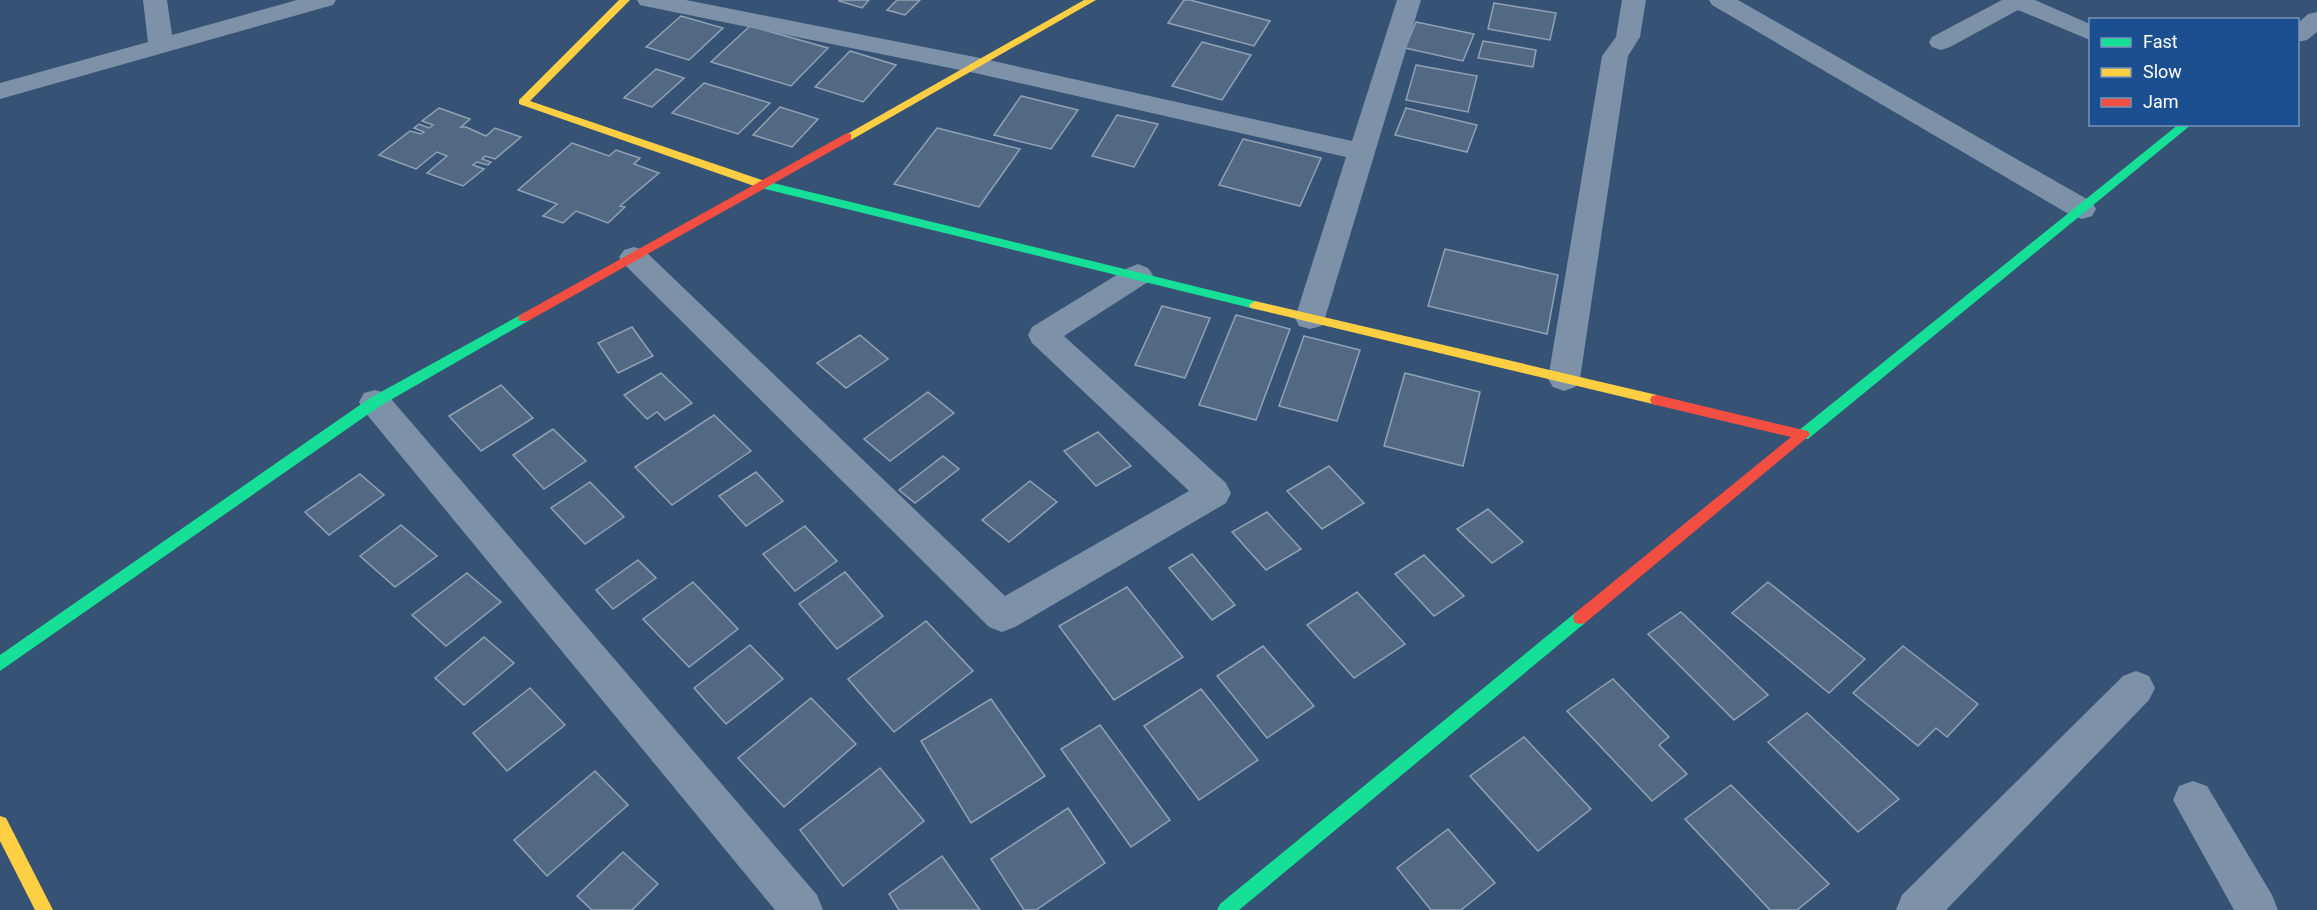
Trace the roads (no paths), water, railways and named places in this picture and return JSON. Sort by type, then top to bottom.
[{"type":"street","points":[[155,0],[161,47]]},
{"type":"street","points":[[0,91],[324,0]]},
{"type":"street","points":[[625,0],[523,102],[763,185],[1803,435]]},
{"type":"street","points":[[649,0],[975,65],[1362,152]]},
{"type":"street","points":[[0,664],[375,402],[1090,0]]},
{"type":"street","points":[[1310,318],[1409,0]]},
{"type":"street","points":[[1564,379],[1615,56],[1628,37],[1634,0]]},
{"type":"street","points":[[1721,0],[2082,209]]},
{"type":"street","points":[[1941,42],[2016,1],[2089,32]]},
{"type":"street","points":[[2299,34],[2317,19]]},
{"type":"street","points":[[1226,910],[1803,435],[2185,126]]},
{"type":"street","points":[[634,257],[1002,616],[1214,494],[1042,335],[1138,275]]},
{"type":"street","points":[[375,402],[802,910]]},
{"type":"street","points":[[1917,910],[2136,688]]},
{"type":"street","points":[[2193,800],[2257,910]]},
{"type":"street","points":[[0,824],[44,910]]}]
